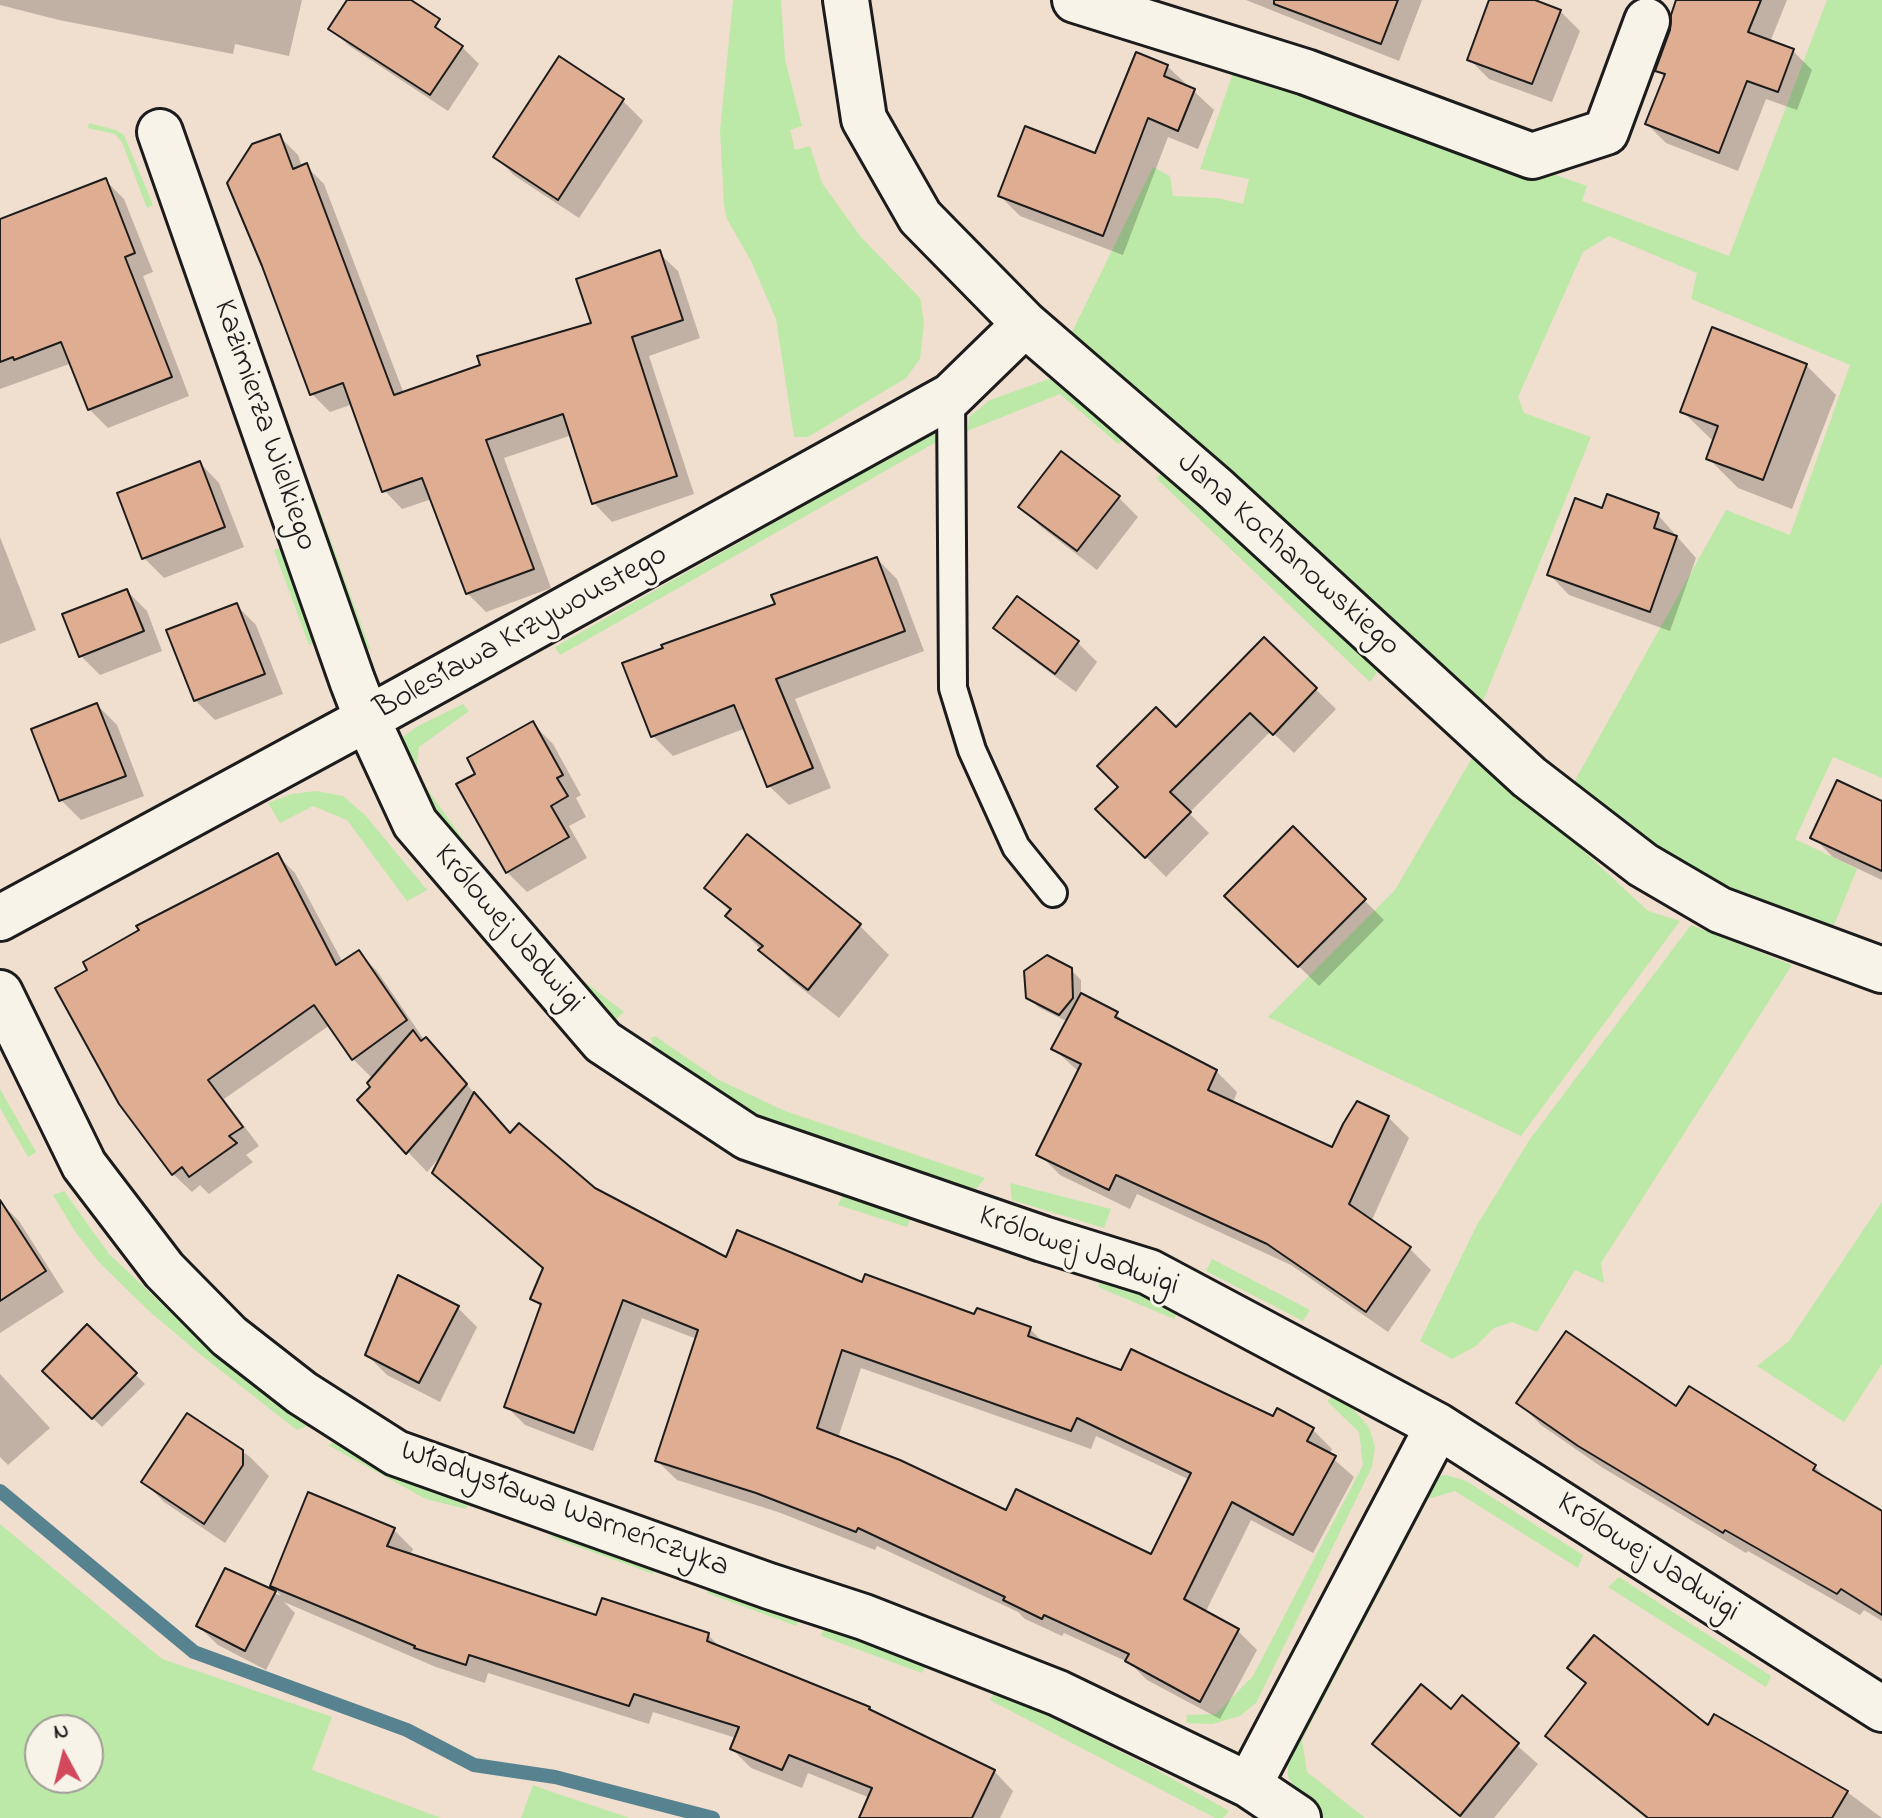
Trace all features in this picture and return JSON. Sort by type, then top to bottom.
[{"type":"street","name":"Jana Kochanowskiego","points":[[846,0],[864,119],[920,217],[1025,324],[1216,489],[1529,777],[1643,865],[1720,910],[1882,970]]},
{"type":"street","points":[[1075,0],[1306,72],[1532,156],[1606,132],[1647,21]]},
{"type":"street","name":"Kazimierza Wielkiego","points":[[160,132],[367,719]]},
{"type":"street","name":"Bolesława Krzywoustego","points":[[0,918],[951,396],[1025,324]]},
{"type":"street","name":"Królowej Jadwigi","points":[[367,719],[415,823],[603,1042],[747,1137],[1043,1239],[1149,1272],[1438,1426],[1882,1709]]},
{"type":"street","name":"Władysława Warneńczyka","points":[[0,993],[84,1165],[164,1270],[229,1336],[302,1393],[396,1453],[864,1617],[1058,1693],[1249,1785],[1298,1818]]},
{"type":"street","points":[[1249,1785],[1438,1426]]},
{"type":"lane","points":[[951,396],[953,688],[972,750],[1016,847],[1053,893]]},
{"type":"green space","points":[[733,0],[781,0],[785,59],[802,126],[790,130],[795,150],[810,146],[822,183],[860,236],[920,298],[924,323],[920,359],[906,378],[808,437],[794,437],[776,319],[751,261],[727,219],[724,204],[720,131]]},
{"type":"green space","points":[[1827,0],[1882,0],[1882,778],[1833,757],[1795,839],[1857,869],[1834,925],[1763,908],[1672,865],[1573,784],[1726,510],[1790,535],[1850,365],[1691,299],[1697,273],[1609,236],[1583,252],[1518,397],[1524,413],[1591,437],[1481,706],[1235,491],[1071,334],[1153,167],[1170,176],[1173,196],[1217,198],[1243,204],[1249,179],[1200,169],[1236,64],[1587,186],[1582,201],[1729,256]]},
{"type":"green space","points":[[89,123],[124,135],[153,205],[147,208],[122,142],[115,134],[88,128]]},
{"type":"green space","points":[[1049,379],[1072,389],[1128,438],[1118,444],[1060,394],[967,431],[970,416],[990,400]]},
{"type":"green space","points":[[934,432],[938,441],[560,655],[555,647]]},
{"type":"green space","points":[[1168,470],[1380,668],[1370,682],[1156,478]]},
{"type":"green space","points":[[316,500],[370,649],[364,651],[307,504]]},
{"type":"green space","points":[[282,548],[318,642],[309,645],[274,550]]},
{"type":"green space","points":[[463,704],[469,711],[419,747],[416,773],[487,873],[572,972],[624,1012],[615,1020],[569,980],[416,799],[401,752],[404,736]]},
{"type":"green space","points":[[1476,751],[1648,911],[1680,921],[1521,1136],[1268,1017],[1395,890]]},
{"type":"green space","points":[[316,791],[343,796],[365,815],[427,890],[407,901],[347,820],[313,806],[280,823],[268,803],[292,794]]},
{"type":"green space","points":[[1691,925],[1792,965],[1601,1263],[1604,1283],[1575,1270],[1537,1332],[1512,1322],[1494,1328],[1476,1346],[1452,1359],[1420,1341],[1477,1225],[1530,1139]]},
{"type":"green space","points":[[655,1036],[719,1080],[785,1111],[985,1178],[976,1189],[865,1158],[792,1130],[736,1104],[655,1051],[651,1038]]},
{"type":"green space","points":[[0,1089],[36,1152],[28,1157],[0,1108]]},
{"type":"green space","points":[[1010,1183],[1111,1209],[1104,1228],[1012,1200]]},
{"type":"green space","points":[[64,1191],[109,1254],[216,1355],[310,1425],[297,1430],[149,1311],[99,1262],[76,1233],[53,1195]]},
{"type":"green space","points":[[843,1195],[911,1218],[907,1227],[838,1205]]},
{"type":"green space","points":[[1882,1202],[1882,1364],[1844,1422],[1757,1366],[1789,1341]]},
{"type":"green space","points":[[1212,1259],[1310,1310],[1303,1321],[1206,1271]]},
{"type":"green space","points":[[1101,1277],[1141,1290],[1179,1309],[1174,1319],[1098,1287]]},
{"type":"green space","points":[[1332,1396],[1351,1407],[1369,1427],[1375,1447],[1372,1467],[1256,1703],[1240,1716],[1212,1724],[1186,1723],[1187,1715],[1216,1714],[1253,1676],[1363,1465],[1359,1432],[1327,1401]]},
{"type":"green space","points":[[340,1440],[469,1498],[466,1509],[426,1499],[328,1445]]},
{"type":"green space","points":[[1446,1475],[1466,1481],[1583,1555],[1578,1568],[1455,1491],[1428,1499],[1302,1740],[1307,1772],[1365,1818],[1324,1818],[1308,1808],[1288,1777],[1287,1748],[1432,1478]]},
{"type":"green space","points":[[0,1524],[162,1659],[332,1717],[312,1770],[441,1818],[0,1818]]},
{"type":"green space","points":[[1639,1526],[1832,1649],[1828,1657],[1636,1533]]},
{"type":"green space","points":[[555,1527],[659,1553],[653,1574],[551,1537]]},
{"type":"green space","points":[[715,1575],[803,1608],[796,1626],[707,1593]]},
{"type":"green space","points":[[1619,1577],[1771,1676],[1766,1687],[1608,1587]]},
{"type":"green space","points":[[828,1618],[929,1659],[922,1673],[821,1636]]},
{"type":"green space","points":[[994,1693],[1008,1695],[1155,1769],[1229,1811],[1223,1818],[1215,1818],[990,1700]]},
{"type":"green space","points":[[533,1785],[552,1792],[630,1818],[521,1818]]},
{"type":"building","points":[[347,0],[411,0],[440,19],[435,27],[463,46],[430,95],[328,29]]},
{"type":"building","points":[[1274,0],[1398,0],[1381,44],[1274,4]]},
{"type":"building","points":[[1489,0],[1535,0],[1561,10],[1532,84],[1467,60]]},
{"type":"building","points":[[1676,0],[1761,0],[1748,32],[1794,49],[1778,92],[1747,81],[1719,153],[1645,124],[1665,74],[1655,71],[1670,30]]},
{"type":"building","points":[[1136,52],[1168,65],[1164,76],[1195,89],[1178,131],[1148,118],[1103,236],[998,196],[1025,126],[1095,153]]},
{"type":"building","points":[[559,56],[624,99],[558,200],[493,157]]},
{"type":"building","points":[[280,134],[293,169],[307,163],[394,395],[480,365],[477,356],[591,323],[576,279],[660,250],[683,320],[632,337],[677,476],[592,504],[563,414],[486,440],[534,569],[466,594],[422,478],[382,492],[343,383],[310,395],[227,183],[252,144]]},
{"type":"building","points":[[106,178],[135,253],[125,257],[172,377],[88,410],[61,342],[14,360],[13,357],[0,362],[0,219]]},
{"type":"building","points":[[1712,327],[1807,364],[1763,480],[1706,459],[1718,426],[1680,412]]},
{"type":"building","points":[[1061,451],[1120,496],[1077,551],[1018,507]]},
{"type":"building","points":[[200,461],[225,527],[142,559],[117,493]]},
{"type":"building","points":[[1607,494],[1659,513],[1654,528],[1677,536],[1650,612],[1547,575],[1575,498],[1602,508]]},
{"type":"building","points":[[877,557],[905,631],[776,679],[813,768],[767,787],[734,705],[651,737],[622,663],[663,648],[661,645],[775,604],[771,595]]},
{"type":"building","points":[[127,589],[144,631],[79,657],[62,614]]},
{"type":"building","points":[[1017,596],[1079,641],[1055,674],[993,628]]},
{"type":"building","points":[[237,603],[265,674],[194,701],[166,630]]},
{"type":"building","points":[[1264,637],[1317,688],[1273,735],[1250,713],[1170,792],[1191,812],[1145,858],[1095,809],[1118,787],[1097,766],[1156,707],[1176,727]]},
{"type":"building","points":[[97,703],[126,776],[59,801],[31,729]]},
{"type":"building","points":[[533,721],[563,775],[557,778],[568,796],[551,806],[569,837],[506,873],[456,784],[475,774],[467,758]]},
{"type":"building","points":[[1837,780],[1882,801],[1882,871],[1810,838]]},
{"type":"building","points":[[1293,826],[1366,899],[1298,967],[1224,896]]},
{"type":"building","points":[[747,834],[861,924],[808,990],[758,950],[763,946],[725,916],[731,909],[704,888]]},
{"type":"building","points":[[278,853],[336,965],[359,950],[407,1020],[352,1060],[314,1005],[208,1080],[243,1127],[229,1136],[237,1143],[189,1177],[182,1167],[172,1175],[119,1104],[55,988],[87,970],[83,962],[139,930],[136,926]]},
{"type":"building","points":[[1047,955],[1072,968],[1073,998],[1059,1015],[1026,998],[1024,971]]},
{"type":"building","points":[[1081,993],[1118,1012],[1115,1017],[1217,1070],[1208,1090],[1332,1147],[1357,1101],[1389,1116],[1349,1204],[1411,1247],[1366,1312],[1267,1244],[1116,1175],[1109,1190],[1036,1155],[1081,1064],[1051,1049]]},
{"type":"building","points":[[413,1030],[421,1041],[426,1037],[467,1084],[406,1154],[357,1100],[370,1087],[367,1083]]},
{"type":"building","points":[[474,1092],[510,1133],[519,1123],[595,1188],[726,1257],[737,1230],[862,1282],[865,1274],[974,1314],[977,1308],[1031,1327],[1028,1336],[1121,1370],[1131,1349],[1273,1416],[1277,1408],[1314,1428],[1307,1441],[1336,1456],[1293,1535],[1232,1502],[1184,1599],[1239,1629],[1200,1702],[1125,1661],[1129,1654],[1044,1615],[1042,1619],[1003,1600],[1005,1597],[858,1528],[856,1532],[756,1493],[655,1461],[698,1330],[623,1300],[574,1433],[504,1407],[541,1304],[530,1299],[543,1268],[432,1173]],"holes":[[[842,1350],[1071,1431],[1077,1418],[1191,1473],[1151,1554],[1016,1489],[1006,1510],[900,1460],[817,1428]]]},
{"type":"building","points":[[0,1200],[46,1271],[0,1301]]},
{"type":"building","points":[[398,1275],[459,1306],[419,1383],[365,1355]]},
{"type":"building","points":[[87,1324],[137,1373],[92,1419],[42,1371]]},
{"type":"building","points":[[1566,1331],[1676,1406],[1689,1386],[1816,1465],[1813,1470],[1882,1511],[1882,1615],[1841,1589],[1837,1594],[1725,1530],[1723,1533],[1578,1446],[1516,1403]]},
{"type":"building","points":[[187,1413],[243,1450],[243,1465],[204,1524],[141,1482]]},
{"type":"building","points":[[308,1492],[395,1528],[387,1546],[596,1615],[602,1598],[709,1633],[707,1641],[870,1707],[995,1770],[972,1818],[859,1818],[872,1788],[789,1755],[782,1770],[730,1749],[739,1727],[634,1694],[629,1706],[469,1655],[466,1665],[414,1648],[270,1586]]},
{"type":"building","points":[[225,1568],[276,1591],[245,1651],[196,1626]]},
{"type":"building","points":[[1594,1635],[1708,1725],[1714,1714],[1848,1791],[1832,1818],[1648,1818],[1545,1736],[1586,1683],[1567,1668]]},
{"type":"building","points":[[1421,1684],[1451,1709],[1462,1695],[1519,1743],[1460,1816],[1372,1744]]},
{"type":"waterway","points":[[0,1491],[194,1652],[407,1730],[474,1765],[555,1777],[713,1818]]}]
